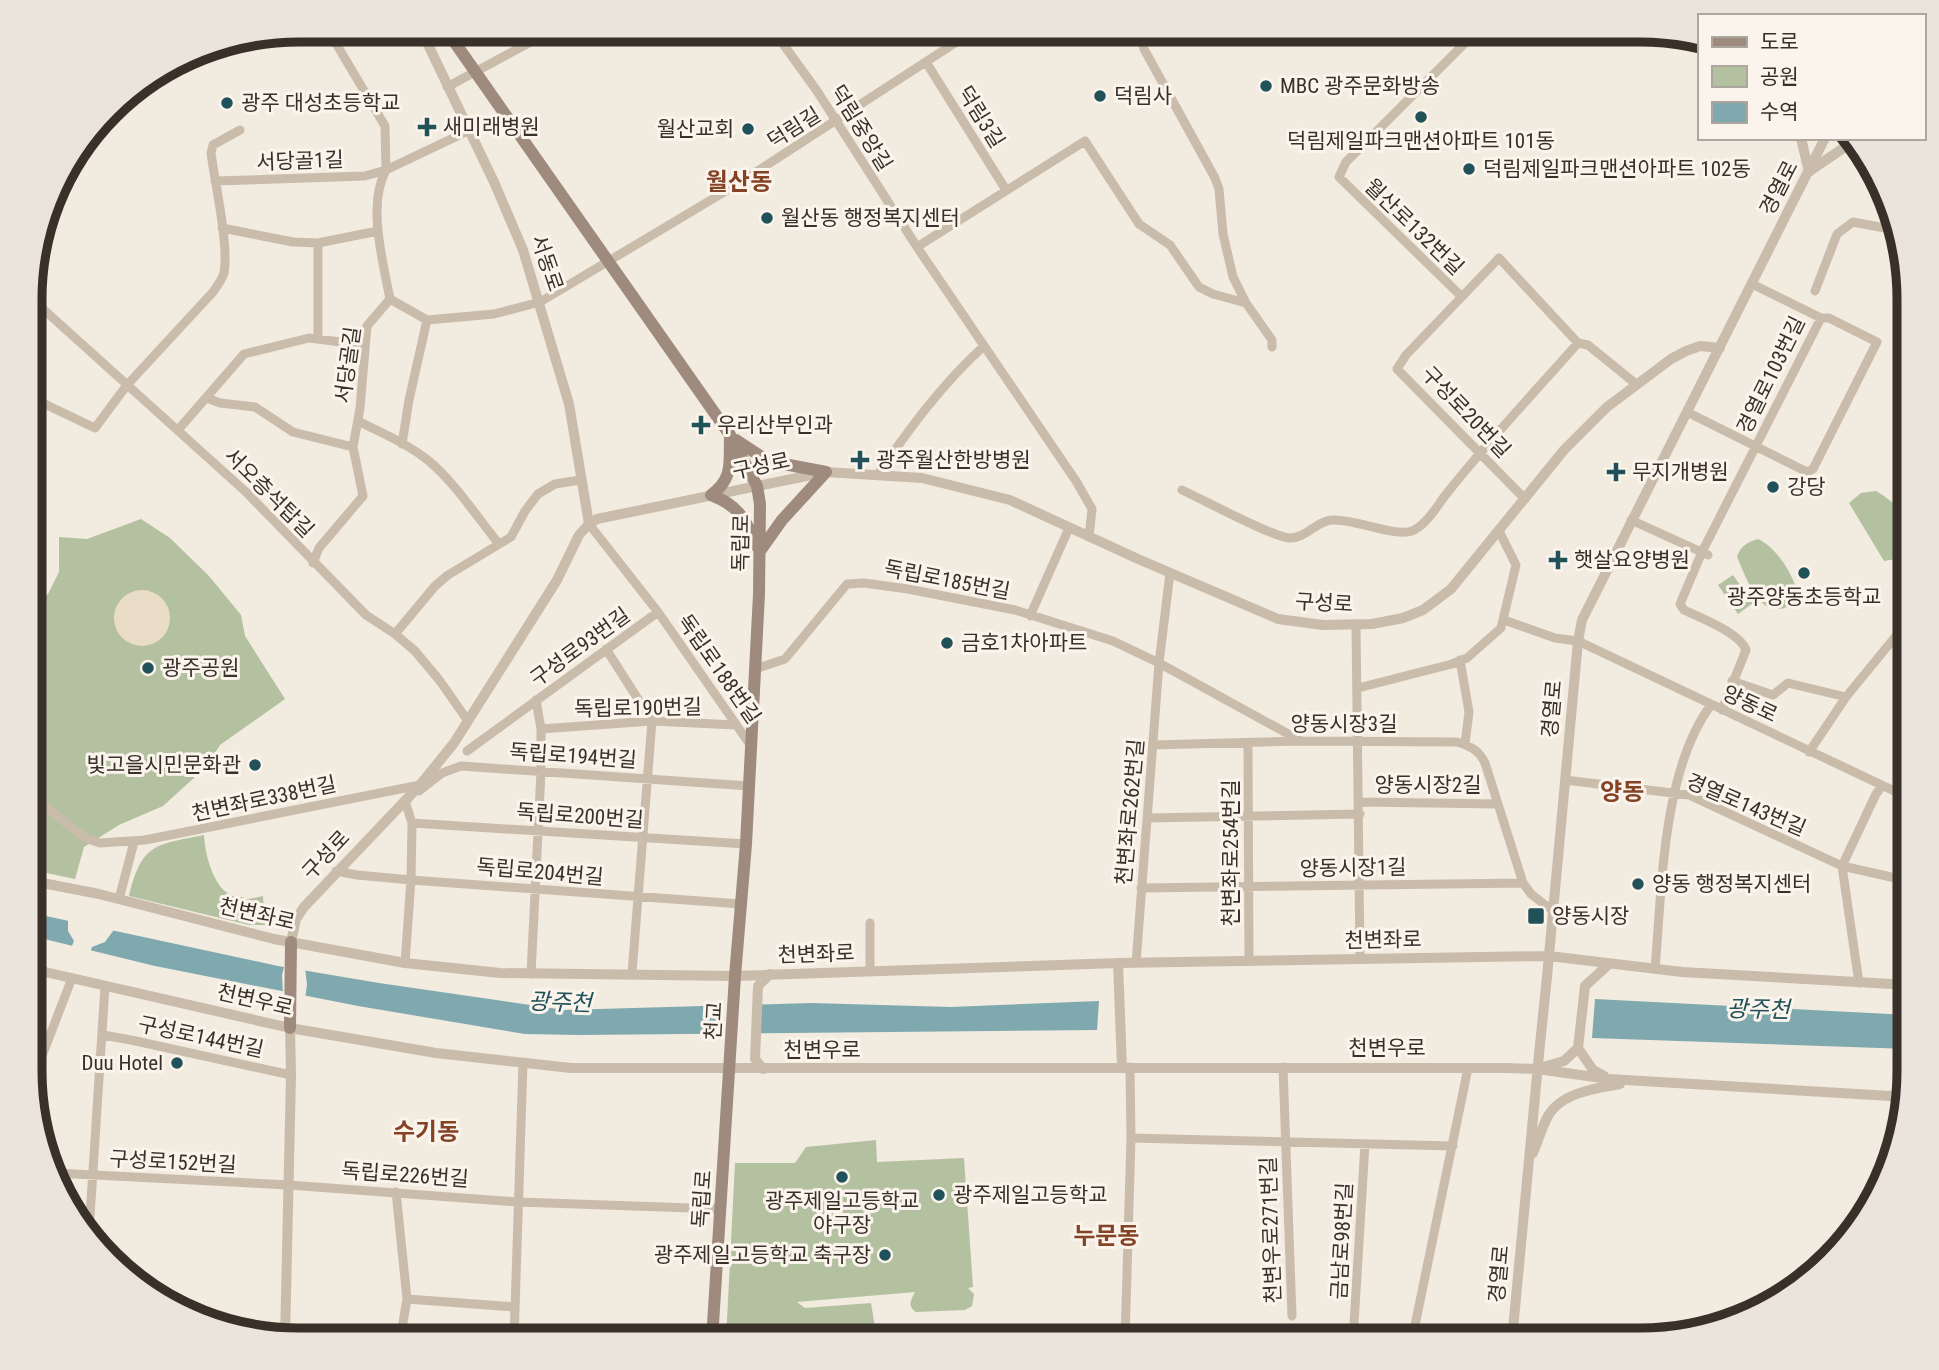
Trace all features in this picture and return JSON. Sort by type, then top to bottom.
[{"type":"main road","name":"독립로","points":[[455,42],[730,435],[757,486],[760,504],[760,551],[755,669],[746,844],[735,980]]},
{"type":"main road","points":[[730,435],[751,452],[768,461],[826,472]]},
{"type":"main road","points":[[711,495],[724,486],[728,472],[730,435]]},
{"type":"main road","points":[[711,495],[726,500],[746,521],[760,551],[782,520],[826,472]]},
{"type":"main road","name":"구성로","points":[[290,1028],[291,942]]},
{"type":"main road","name":"천교","points":[[731,1064],[735,980]]},
{"type":"main road","name":"독립로","points":[[713,1328],[731,1064]]},
{"type":"street","points":[[335,42],[385,126],[386,170],[380,182],[378,231],[390,299],[427,320],[408,400],[402,444]]},
{"type":"street","name":"서동로","points":[[426,42],[505,205],[540,302],[569,404],[589,524]]},
{"type":"street","points":[[447,87],[531,42]]},
{"type":"street","name":"덕림중앙길","points":[[781,42],[1076,481],[1092,509],[1089,537]]},
{"type":"street","name":"덕림길","points":[[427,320],[494,314],[540,302],[836,122],[956,42]]},
{"type":"street","points":[[1142,42],[1218,184],[1222,223],[1233,277],[1246,303],[1272,340],[1272,347]]},
{"type":"street","name":"월산로132번길","points":[[1461,296],[1339,177],[1346,162],[1466,42]]},
{"type":"street","name":"덕림3길","points":[[926,62],[1006,190]]},
{"type":"street","points":[[42,403],[95,428],[127,385],[221,280],[224,271],[222,228],[211,153],[213,145],[240,130]]},
{"type":"street","points":[[386,170],[468,131]]},
{"type":"street","points":[[1801,140],[1809,172],[1846,146]]},
{"type":"street","name":"경열로","points":[[1516,1328],[1528,1166],[1578,641],[1586,610],[1824,140]]},
{"type":"street","points":[[917,247],[1086,141],[1139,224],[1170,245],[1199,287],[1213,294],[1246,303]]},
{"type":"street","name":"서당골1길","points":[[215,181],[356,176],[386,170]]},
{"type":"street","points":[[1815,291],[1837,234],[1853,222],[1887,228]]},
{"type":"street","points":[[222,228],[293,242],[318,243],[378,231]]},
{"type":"street","points":[[318,243],[318,338]]},
{"type":"street","name":"구성로20번길","points":[[1525,499],[1397,369],[1406,355],[1499,258],[1578,343]]},
{"type":"street","name":"경열로103번길","points":[[1732,681],[1746,650],[1744,643],[1684,610],[1680,604],[1821,318],[1752,284]]},
{"type":"street","name":"서당골길","points":[[313,562],[319,548],[363,496],[353,447],[365,345],[368,326],[390,299]]},
{"type":"street","name":"서오층석탑길","points":[[42,308],[267,512],[366,615],[395,634],[430,667],[468,721]]},
{"type":"street","points":[[1687,412],[1807,472],[1813,469],[1877,342],[1829,318],[1821,318]]},
{"type":"street","points":[[178,430],[244,354],[318,338],[365,345]]},
{"type":"street","points":[[1182,490],[1283,537],[1302,536],[1331,520],[1353,520],[1399,533],[1409,532],[1419,527],[1429,516],[1480,451],[1578,343],[1588,345],[1636,384]]},
{"type":"street","points":[[877,474],[937,394],[984,346]]},
{"type":"street","name":"구성로","points":[[291,942],[294,923],[299,913],[420,785],[454,743],[557,580],[579,535],[589,524],[609,515],[826,472],[922,478],[971,488],[1010,500],[1278,619],[1323,625],[1356,625],[1403,618],[1430,606],[1451,589],[1564,450],[1607,407],[1686,351],[1700,346],[1720,348]]},
{"type":"street","points":[[207,398],[255,407],[293,432],[353,447]]},
{"type":"street","points":[[358,421],[430,462],[499,544]]},
{"type":"street","points":[[395,634],[435,586],[448,575],[513,535],[525,511],[538,494],[555,484],[580,480]]},
{"type":"street","points":[[1632,520],[1705,553]]},
{"type":"street","name":"구성로93번길","points":[[467,751],[658,612],[589,524]]},
{"type":"street","points":[[1030,616],[1069,528]]},
{"type":"street","points":[[1358,688],[1460,660],[1499,632],[1516,565],[1499,531]]},
{"type":"street","name":"천변좌로262번길","points":[[1136,963],[1159,663],[1170,573]]},
{"type":"street","name":"독립로185번길","points":[[755,669],[785,659],[850,583],[908,589],[1015,610],[1113,641],[1159,663],[1301,741]]},
{"type":"street","name":"독립로188번길","points":[[658,612],[751,746]]},
{"type":"street","name":"양동로","points":[[1504,620],[1555,638],[1578,641],[1897,792]]},
{"type":"street","points":[[1356,625],[1360,959]]},
{"type":"street","points":[[1809,752],[1846,697],[1897,635]]},
{"type":"street","points":[[606,649],[652,721],[632,973]]},
{"type":"street","points":[[1460,660],[1469,704],[1465,744],[1481,754],[1498,804]]},
{"type":"street","points":[[1722,710],[1732,681],[1773,695],[1788,683],[1846,697]]},
{"type":"street","points":[[531,974],[541,771],[541,729],[536,700]]},
{"type":"street","points":[[1655,969],[1664,855],[1676,792],[1683,760],[1699,720],[1711,705]]},
{"type":"street","name":"독립로190번길","points":[[541,729],[652,721],[736,725]]},
{"type":"street","name":"양동시장3길","points":[[1153,745],[1301,741],[1465,744]]},
{"type":"street","points":[[454,743],[467,751],[470,767]]},
{"type":"street","name":"천변좌로254번길","points":[[1248,744],[1249,961]]},
{"type":"street","name":"독립로194번길","points":[[405,801],[442,773],[461,766],[749,786]]},
{"type":"street","name":"경열로143번길","points":[[1565,780],[1676,792],[1704,801],[1842,866],[1897,878]]},
{"type":"street","name":"천변좌로338번길","points":[[42,804],[85,838],[100,844],[114,844],[420,785]]},
{"type":"street","points":[[1859,982],[1842,866],[1882,786]]},
{"type":"street","points":[[405,801],[412,823],[405,962]]},
{"type":"street","name":"양동시장2길","points":[[1360,802],[1498,804],[1523,883]]},
{"type":"street","name":"양동시장2길","points":[[1147,818],[1360,814]]},
{"type":"street","name":"독립로200번길","points":[[412,823],[746,844]]},
{"type":"street","points":[[119,899],[134,842]]},
{"type":"street","name":"독립로204번길","points":[[336,871],[411,880],[741,904]]},
{"type":"street","name":"천변좌로","points":[[42,883],[119,899],[291,942],[451,969],[531,974],[632,973],[735,980],[771,974],[1118,963],[1549,956],[1655,969],[1897,984]]},
{"type":"street","points":[[1523,883],[1531,894],[1553,911]]},
{"type":"street","name":"양동시장1길","points":[[1141,888],[1523,883]]},
{"type":"street","points":[[870,923],[870,971]]},
{"type":"street","points":[[1118,963],[1131,1138],[1125,1328]]},
{"type":"street","points":[[1537,1069],[1564,1061],[1578,1048],[1585,986],[1609,964]]},
{"type":"street","name":"천변우로","points":[[42,971],[290,1028],[436,1054],[571,1068],[731,1064],[763,1069],[1537,1069],[1609,1079],[1895,1096]]},
{"type":"street","points":[[763,1069],[755,1059],[758,986],[771,974]]},
{"type":"street","points":[[42,1055],[72,978]]},
{"type":"street","points":[[90,1220],[105,986]]},
{"type":"street","name":"구성로","points":[[285,1327],[290,1028]]},
{"type":"street","name":"구성로144번길","points":[[103,1035],[291,1075]]},
{"type":"street","points":[[1578,1048],[1593,1070],[1609,1079]]},
{"type":"street","points":[[514,1328],[523,1063]]},
{"type":"street","name":"천변우로271번길","points":[[1283,1067],[1292,1316]]},
{"type":"street","points":[[1415,1328],[1468,1068]]},
{"type":"street","points":[[1528,1166],[1549,1114],[1556,1107],[1592,1089],[1640,1080]]},
{"type":"street","name":"천변우로271번길","points":[[1131,1138],[1453,1146]]},
{"type":"street","name":"금남로98번길","points":[[1354,1328],[1365,1144]]},
{"type":"street","name":"구성로152번길","points":[[64,1173],[289,1185]]},
{"type":"street","name":"독립로226번길","points":[[289,1185],[518,1202],[721,1209]]},
{"type":"street","points":[[396,1192],[407,1299],[402,1328]]},
{"type":"street","points":[[407,1299],[515,1307]]},
{"type":"green space","points":[[219,55],[154,86],[185,69]]},
{"type":"green space","points":[[1876,491],[1897,507],[1897,561],[1884,561],[1849,503],[1861,493]]},
{"type":"green space","name":"광주공원","points":[[141,519],[170,538],[209,576],[241,615],[245,636],[285,699],[220,745],[206,767],[163,806],[119,825],[84,847],[75,879],[42,872],[42,597],[48,594],[59,572],[59,537],[87,539]]},
{"type":"green space","points":[[1758,539],[1771,548],[1788,569],[1798,593],[1789,606],[1771,608],[1752,590],[1737,557],[1745,545]]},
{"type":"green space","points":[[1733,575],[1753,603],[1738,614],[1718,585]]},
{"type":"green space","points":[[204,835],[209,864],[219,884],[225,891],[233,896],[243,897],[244,900],[263,896],[265,925],[249,925],[129,896],[139,866],[153,849],[173,841]]},
{"type":"green space","points":[[876,1140],[877,1162],[964,1158],[973,1287],[968,1288],[974,1294],[972,1306],[965,1310],[916,1312],[910,1305],[915,1292],[797,1302],[805,1308],[871,1303],[875,1328],[727,1328],[735,1163],[795,1163],[806,1147]]},
{"type":"shaded area","points":[[137,590],[147,590],[162,598],[168,607],[168,629],[162,638],[147,646],[137,646],[119,634],[114,623],[114,613],[126,595]]},
{"type":"water","points":[[42,915],[278,966],[564,1010],[811,1003],[951,1007],[1099,1001],[1097,1030],[525,1034],[358,1006],[155,966],[42,938]]},
{"type":"water","name":"광주천","points":[[1595,999],[1897,1014],[1897,1049],[1592,1038]]},
{"type":"pier","points":[[68,917],[114,927],[113,931],[105,942],[92,947],[90,953],[71,948],[74,941],[68,931]]},
{"type":"pier","points":[[285,963],[305,967],[305,999],[283,995],[282,975]]},
{"type":"pier","points":[[718,1001],[759,1001],[758,1037],[717,1037]]},
{"type":"place","name":"MBC 광주문화방송","points":[[1266,86]]},
{"type":"place","name":"덕림사","points":[[1100,96]]},
{"type":"place","name":"광주 대성초등학교","points":[[227,103]]},
{"type":"place","name":"덕림제일파크맨션아파트 101동","points":[[1421,117]]},
{"type":"place","name":"새미래병원","points":[[427,127]]},
{"type":"place","name":"월산교회","points":[[748,129]]},
{"type":"place","name":"덕림제일파크맨션아파트 102동","points":[[1469,169]]},
{"type":"place","name":"월산동 행정복지센터","points":[[767,218]]},
{"type":"place","name":"우리산부인과","points":[[701,425]]},
{"type":"place","name":"광주월산한방병원","points":[[860,460]]},
{"type":"place","name":"무지개병원","points":[[1616,472]]},
{"type":"place","name":"강당","points":[[1773,487]]},
{"type":"place","name":"햇살요양병원","points":[[1558,560]]},
{"type":"place","name":"광주양동초등학교","points":[[1804,573]]},
{"type":"place","name":"금호1차아파트","points":[[947,643]]},
{"type":"place","name":"광주공원","points":[[148,668]]},
{"type":"place","name":"빛고을시민문화관","points":[[255,765]]},
{"type":"place","name":"양동 행정복지센터","points":[[1638,884]]},
{"type":"place","name":"양동시장","points":[[1536,916]]},
{"type":"place","name":"Duu Hotel","points":[[177,1063]]},
{"type":"place","name":"광주제일고등학교 야구장","points":[[842,1177]]},
{"type":"place","name":"광주제일고등학교","points":[[939,1195]]},
{"type":"place","name":"광주제일고등학교 축구장","points":[[885,1255]]},
{"type":"district","name":"월산동","points":[[739,182]]},
{"type":"district","name":"양동","points":[[1622,792]]},
{"type":"district","name":"수기동","points":[[426,1132]]},
{"type":"district","name":"누문동","points":[[1106,1236]]}]
